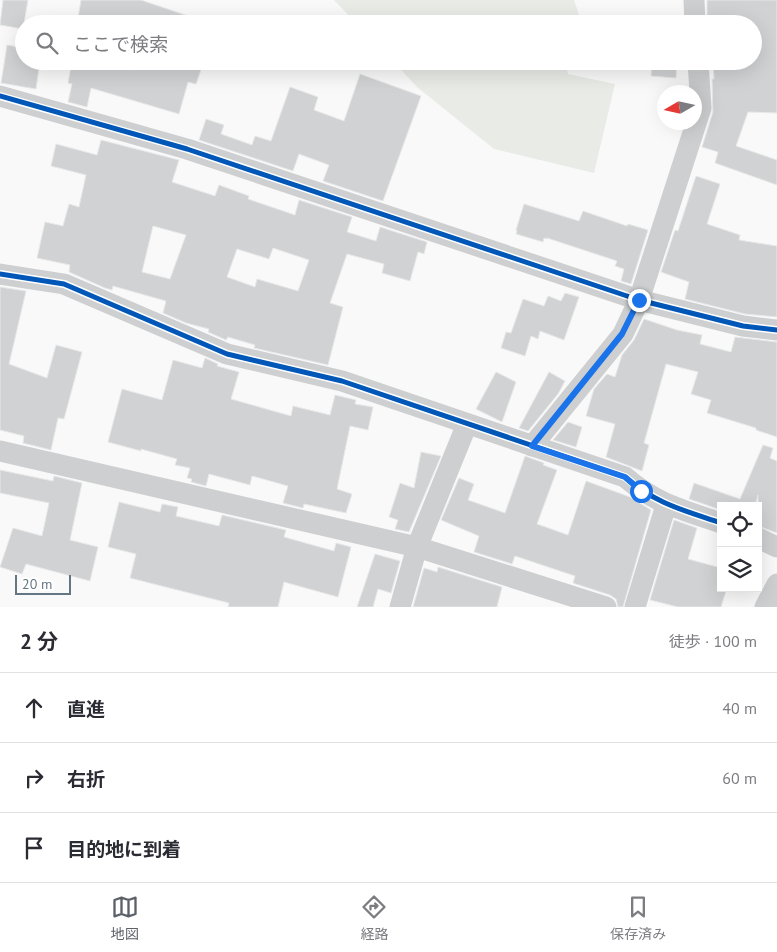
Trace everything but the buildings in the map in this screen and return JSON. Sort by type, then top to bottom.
[{"type":"street","points":[[694,0],[695,15]]},
{"type":"street","points":[[532,446],[622,334],[639,300],[701,108],[699,70]]},
{"type":"street","points":[[0,96],[187,149],[639,300],[743,326],[777,330]]},
{"type":"street","points":[[0,274],[64,284],[227,354],[342,381],[625,477],[641,491],[666,504],[717,522]]},
{"type":"street","points":[[400,607],[417,547],[467,424]]},
{"type":"street","points":[[0,452],[417,547],[606,607]]},
{"type":"street","points":[[635,607],[666,504]]},
{"type":"street","points":[[762,540],[777,546]]},
{"type":"street","points":[[765,607],[777,584]]},
{"type":"shaded area","points":[[334,0],[574,0],[579,15],[348,15]]},
{"type":"shaded area","points":[[401,70],[567,70],[568,74],[615,84],[594,173],[494,149],[417,87]]},
{"type":"cycle path","points":[[0,96],[187,149],[639,300],[743,326],[777,330]]},
{"type":"cycle path","points":[[0,274],[64,284],[227,354],[342,381],[625,477],[659,500],[717,522]]},
{"type":"route","points":[[639,300],[622,334],[532,446],[625,477],[641,491]]}]
